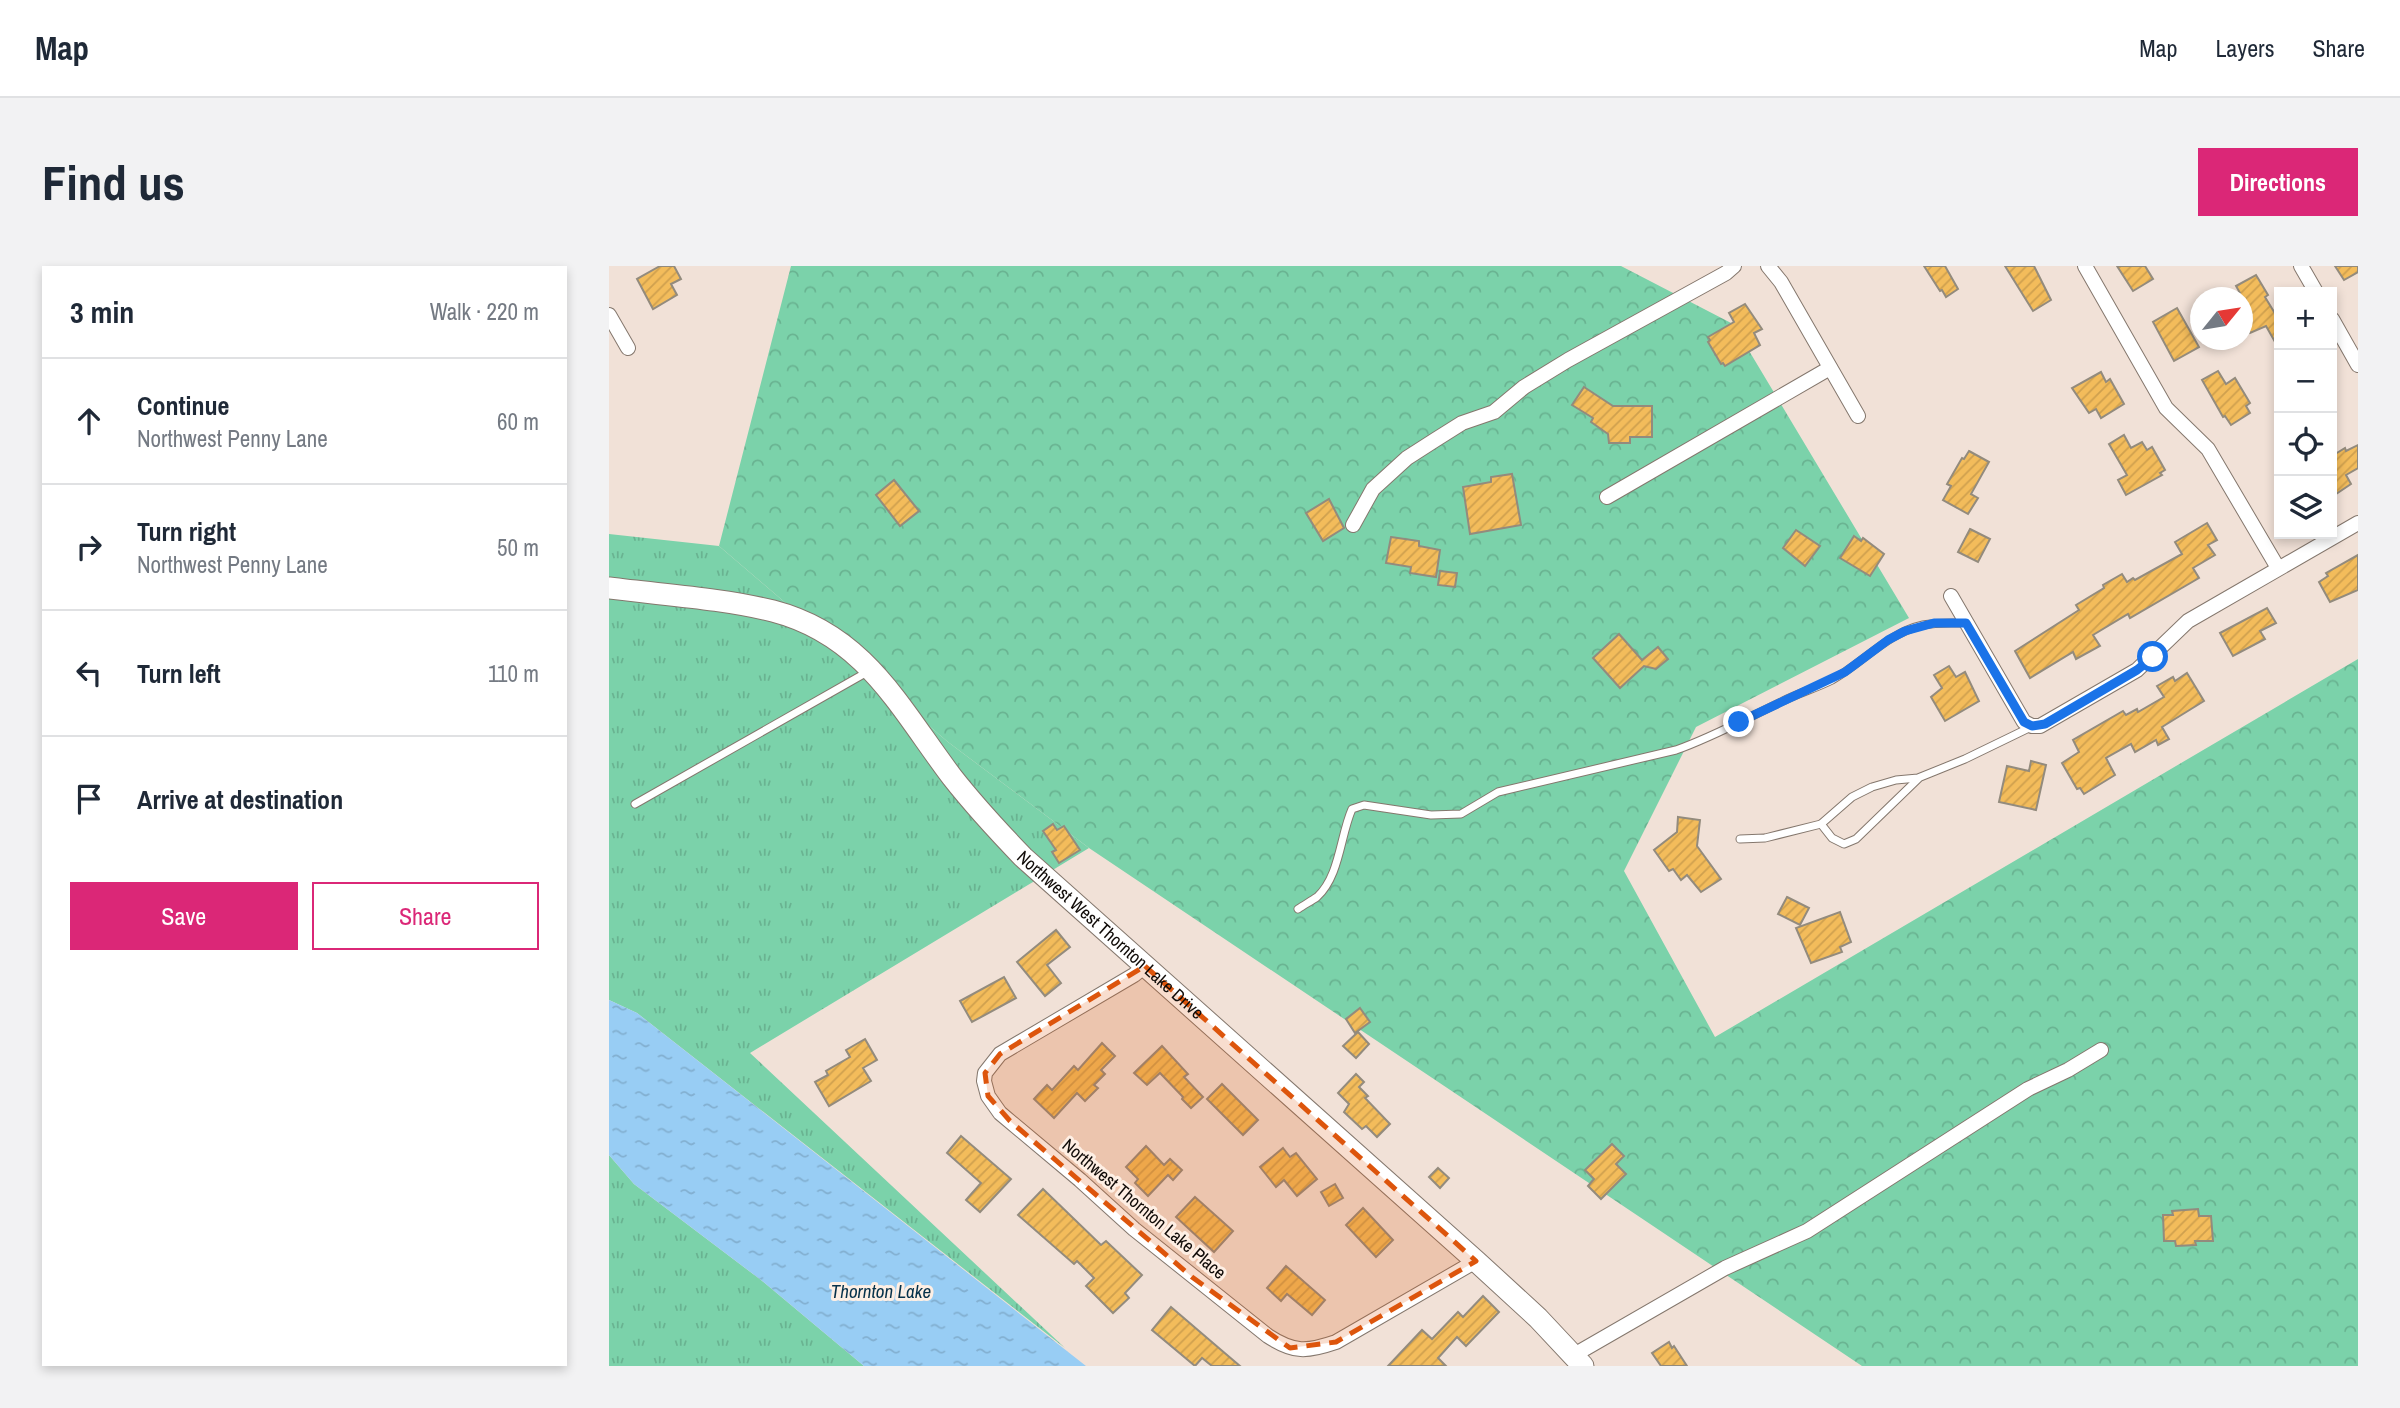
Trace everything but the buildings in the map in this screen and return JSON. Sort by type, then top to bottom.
[{"type":"street","points":[[1353,525],[1373,489],[1402,463],[1435,440],[1462,423],[1494,412],[1524,387],[1734,266]]},
{"type":"street","points":[[1768,266],[1781,282],[1858,416]]},
{"type":"street","points":[[2085,266],[2166,408],[2208,449],[2278,568]]},
{"type":"street","points":[[2301,266],[2313,287]]},
{"type":"street","points":[[610,316],[628,348]]},
{"type":"street","points":[[2337,328],[2358,365]]},
{"type":"street","points":[[1607,497],[1831,368]]},
{"type":"street","points":[[1951,596],[2024,722],[2032,726],[2045,724],[2137,670],[2188,621],[2358,523]]},
{"type":"street","name":"Northwest West Thornton Lake Drive","points":[[609,588],[772,611],[833,637],[873,669],[954,779],[1023,857],[1476,1261],[1579,1360]]},
{"type":"street","name":"Northwest Thornton Lake Place","points":[[1145,966],[1000,1055],[989,1066],[984,1081],[988,1096],[1000,1113],[1134,1229],[1268,1336],[1290,1348],[1318,1349],[1336,1342],[1476,1261]]},
{"type":"street","points":[[1579,1360],[1725,1269],[1807,1231],[2028,1089],[2101,1050]]},
{"type":"lane","points":[[1298,909],[1318,896],[1329,881],[1345,824],[1352,809],[1364,805],[1431,814],[1461,814],[1498,792],[1676,750],[1827,682],[1905,631],[1934,623],[1966,623]]},
{"type":"lane","points":[[635,804],[873,669]]},
{"type":"lane","points":[[1740,839],[1765,838],[1821,824],[1852,797],[1872,787],[1896,780],[1918,778],[1965,759],[2032,726]]},
{"type":"lane","points":[[1821,824],[1832,838],[1843,844],[1856,839],[1918,778]]},
{"type":"highlighted area","points":[[1145,966],[1476,1261],[1336,1342],[1290,1348],[1192,1277],[1010,1121],[988,1096],[985,1073],[1000,1054]]},
{"type":"green space","points":[[791,266],[1621,266],[1733,324],[1909,618],[1696,727],[1624,871],[1715,1037],[2358,659],[2358,1366],[1862,1366],[1089,848],[948,742],[719,546]]},
{"type":"green space","points":[[609,534],[719,546],[948,742],[1089,848],[750,1053],[1065,1348],[637,1013],[609,1000]]},
{"type":"green space","points":[[609,1155],[634,1184],[761,1280],[864,1366],[609,1366]]},
{"type":"water","name":"Thornton Lake","points":[[609,1000],[637,1013],[1086,1366],[864,1366],[761,1280],[634,1184],[609,1155]]},
{"type":"route","points":[[1739,722],[1827,682],[1905,631],[1934,623],[1966,623],[2024,722],[2032,726],[2045,724],[2137,670],[2153,657]]}]
